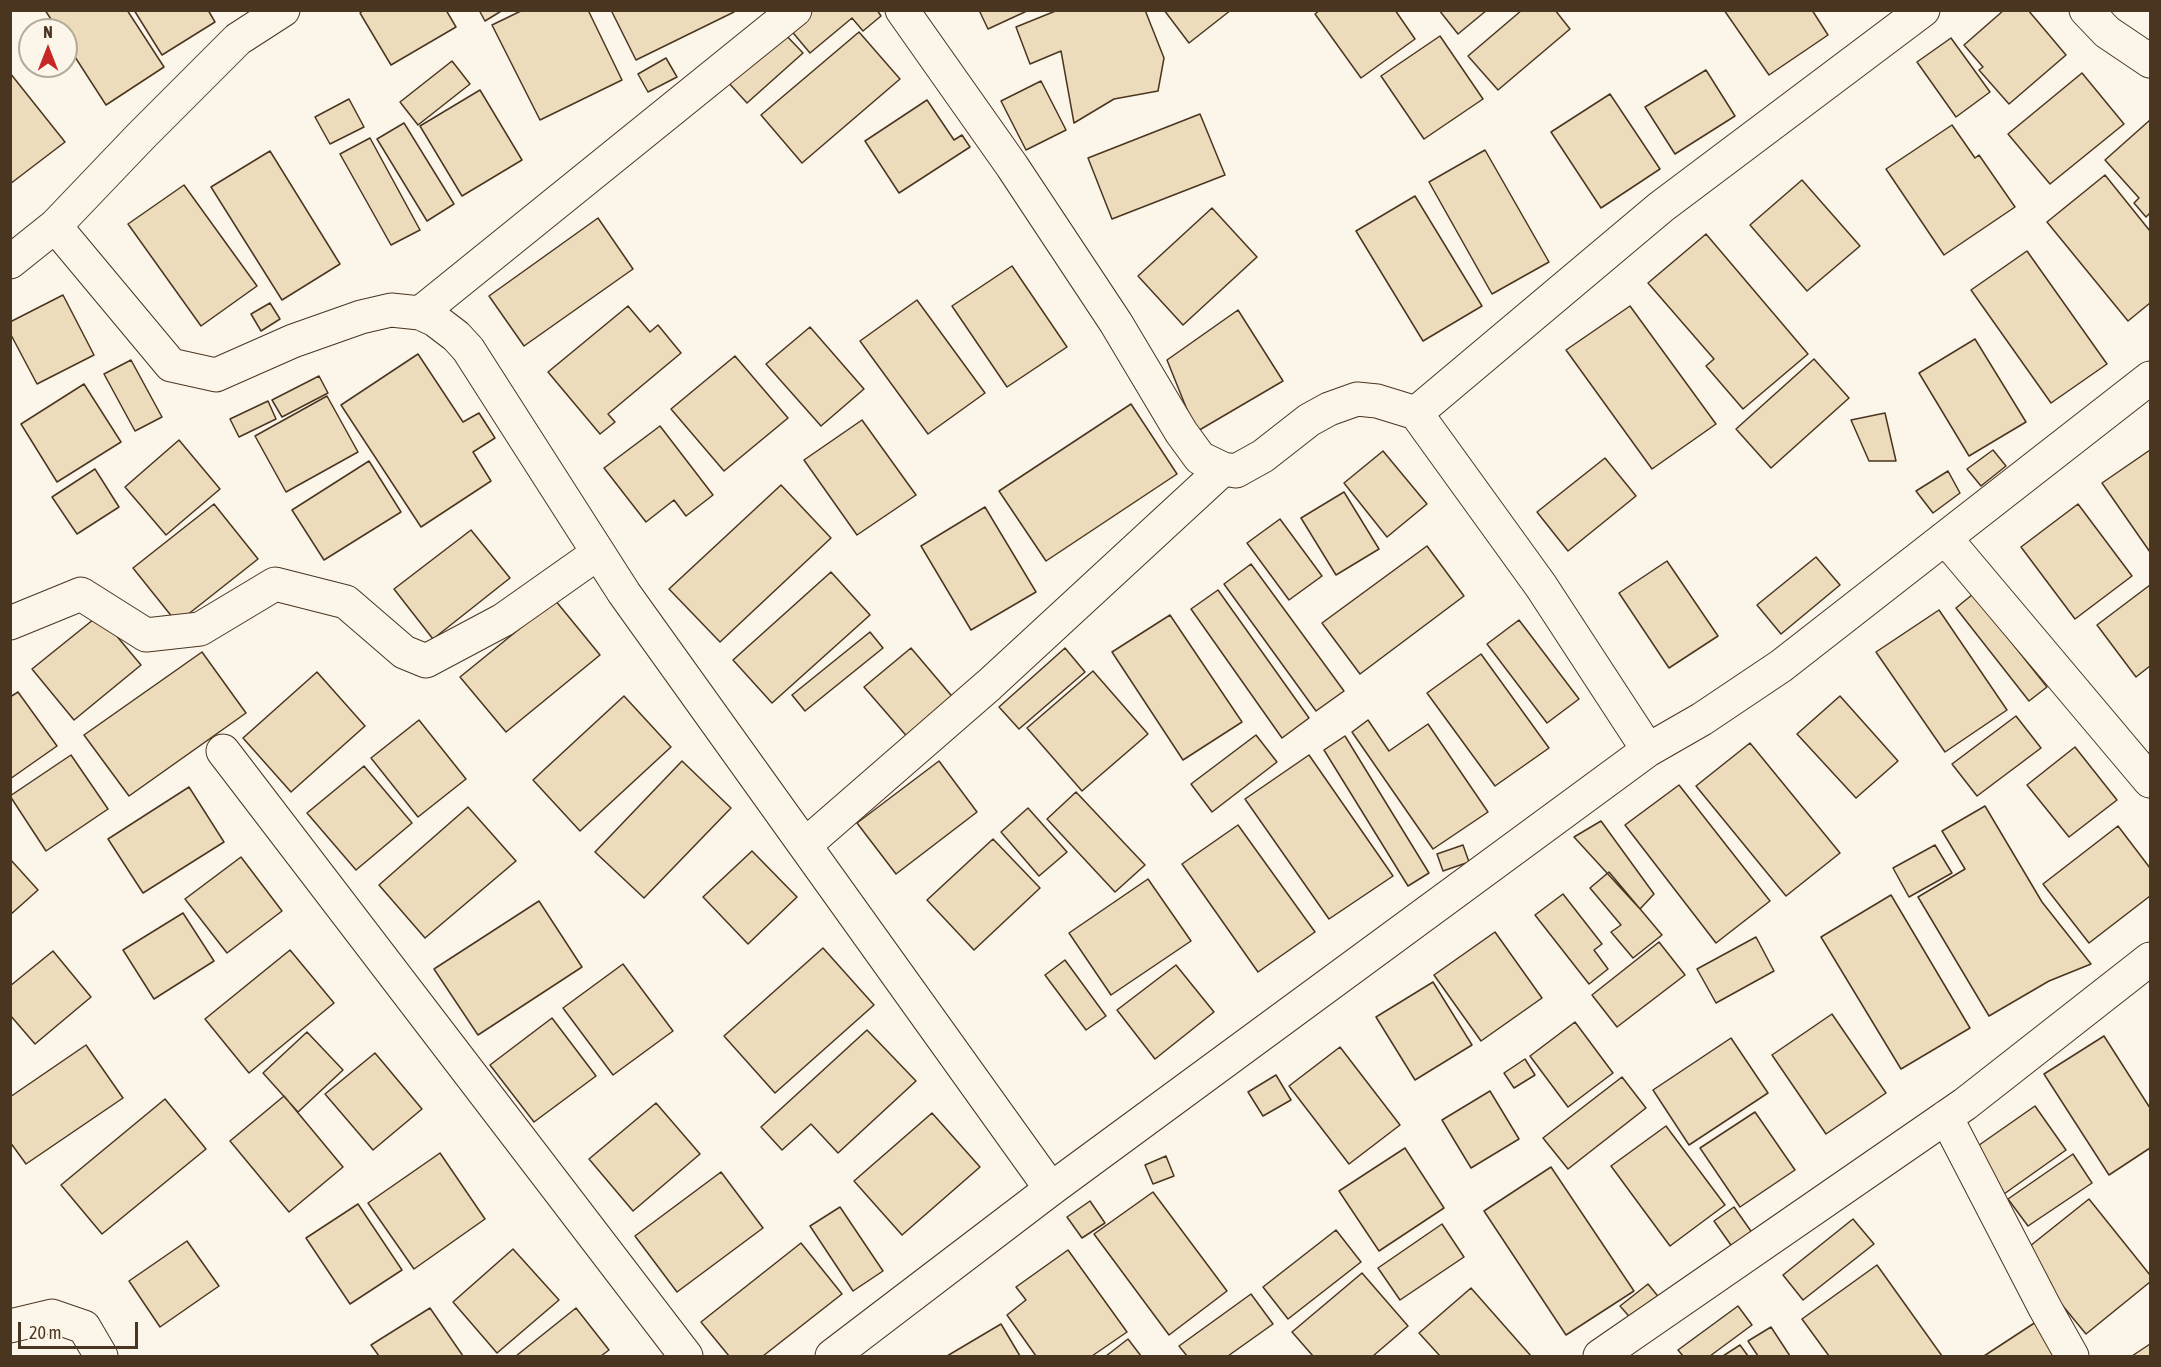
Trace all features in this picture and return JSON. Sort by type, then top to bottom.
[{"type":"street","points":[[10,262],[55,226],[238,39],[283,10]]},
{"type":"street","points":[[420,314],[795,10]]},
{"type":"street","points":[[902,10],[1012,165],[1110,313],[1181,432],[1200,458],[1223,469],[1236,471],[1263,456],[1309,420],[1329,409],[1357,399],[1377,401],[1416,413],[1541,586],[1648,750]]},
{"type":"street","points":[[1416,413],[1661,207],[1923,10]]},
{"type":"street","points":[[2086,10],[2107,32],[2151,61]]},
{"type":"street","points":[[55,226],[171,365],[216,375],[293,341],[361,317],[391,310],[420,314],[435,320],[468,349],[624,593],[1051,1190]]},
{"type":"street","points":[[832,1356],[1051,1190],[1648,750],[1702,719],[1781,666],[2151,378]]},
{"type":"street","points":[[805,845],[989,685],[1223,469]]},
{"type":"street","points":[[1946,539],[2151,781]]},
{"type":"street","points":[[10,623],[81,594],[146,634],[200,629],[275,584],[346,602],[404,652],[426,661],[503,620],[598,553]]},
{"type":"street","points":[[223,752],[686,1356]]},
{"type":"street","points":[[1600,1356],[1946,1118],[2151,959]]},
{"type":"street","points":[[1946,1118],[2072,1356]]},
{"type":"street","points":[[10,1326],[52,1316],[84,1327],[101,1356]]},
{"type":"building","points":[[45,10],[127,10],[164,67],[106,105],[78,62],[78,18],[50,18]]},
{"type":"building","points":[[134,10],[208,10],[215,22],[162,55]]},
{"type":"building","points":[[364,10],[446,10],[456,27],[391,65],[360,13]]},
{"type":"building","points":[[479,10],[503,10],[485,21]]},
{"type":"building","points":[[523,10],[588,10],[622,80],[540,120],[492,25]]},
{"type":"building","points":[[611,10],[733,10],[734,12],[636,60]]},
{"type":"building","points":[[810,10],[877,10],[881,16],[863,31],[852,18],[810,53],[789,28]]},
{"type":"building","points":[[979,10],[1029,10],[988,29]]},
{"type":"building","points":[[1058,10],[1145,10],[1164,58],[1158,91],[1114,99],[1074,123],[1061,51],[1030,64],[1016,27]]},
{"type":"building","points":[[1164,10],[1231,10],[1189,43]]},
{"type":"building","points":[[1320,10],[1395,10],[1415,39],[1361,78],[1315,14]]},
{"type":"building","points":[[1439,10],[1487,10],[1458,34]]},
{"type":"building","points":[[1522,10],[1555,10],[1570,29],[1498,90],[1468,56]]},
{"type":"building","points":[[1724,10],[1812,10],[1828,35],[1769,75]]},
{"type":"building","points":[[2004,10],[2028,10],[2066,55],[2009,104],[1979,70],[1983,67],[1964,45]]},
{"type":"building","points":[[782,31],[803,53],[747,103],[727,81]]},
{"type":"building","points":[[859,32],[900,79],[802,163],[761,115]]},
{"type":"building","points":[[1440,36],[1483,99],[1424,139],[1381,76]]},
{"type":"building","points":[[1951,38],[1990,92],[1956,117],[1917,62]]},
{"type":"building","points":[[666,58],[677,77],[648,92],[638,74]]},
{"type":"building","points":[[452,61],[470,84],[418,125],[400,102]]},
{"type":"building","points":[[1706,70],[1735,116],[1675,154],[1645,107]]},
{"type":"building","points":[[10,73],[65,142],[10,184]]},
{"type":"building","points":[[2082,73],[2124,124],[2050,184],[2008,134]]},
{"type":"building","points":[[1041,81],[1066,130],[1026,150],[1001,101]]},
{"type":"building","points":[[480,90],[522,160],[462,196],[420,126]]},
{"type":"building","points":[[1610,94],[1660,169],[1601,208],[1551,132]]},
{"type":"building","points":[[349,99],[364,127],[330,144],[315,117]]},
{"type":"building","points":[[927,100],[954,140],[962,135],[970,147],[899,193],[865,141]]},
{"type":"building","points":[[1200,114],[1225,175],[1112,219],[1088,158]]},
{"type":"building","points":[[2150,120],[2150,213],[2146,217],[2134,203],[2139,198],[2105,160]]},
{"type":"building","points":[[404,123],[454,204],[427,221],[377,139]]},
{"type":"building","points":[[1952,125],[1975,158],[1979,155],[2015,207],[1944,255],[1886,169]]},
{"type":"building","points":[[370,138],[420,230],[391,245],[340,154]]},
{"type":"building","points":[[1485,150],[1549,262],[1492,294],[1429,182]]},
{"type":"building","points":[[270,151],[340,264],[282,300],[211,187]]},
{"type":"building","points":[[2105,175],[2150,231],[2150,303],[2128,321],[2047,222]]},
{"type":"building","points":[[1802,180],[1860,246],[1807,291],[1750,225]]},
{"type":"building","points":[[184,185],[257,286],[201,326],[128,224]]},
{"type":"building","points":[[1415,196],[1482,306],[1423,341],[1356,231]]},
{"type":"building","points":[[1212,208],[1257,257],[1183,325],[1138,276]]},
{"type":"building","points":[[598,218],[633,269],[524,346],[489,296]]},
{"type":"building","points":[[1706,234],[1808,354],[1743,409],[1706,366],[1714,359],[1648,283]]},
{"type":"building","points":[[2027,251],[2107,364],[2051,403],[1971,290]]},
{"type":"building","points":[[1012,266],[1067,347],[1007,387],[952,306]]},
{"type":"building","points":[[63,295],[94,355],[37,384],[10,333],[10,322]]},
{"type":"building","points":[[917,300],[985,393],[928,434],[860,341]]},
{"type":"building","points":[[270,303],[280,319],[261,331],[251,314]]},
{"type":"building","points":[[628,306],[650,332],[658,325],[681,353],[608,414],[615,422],[600,434],[548,372]]},
{"type":"building","points":[[1630,306],[1716,424],[1652,469],[1566,350]]},
{"type":"building","points":[[1238,310],[1283,381],[1196,432],[1167,360]]},
{"type":"building","points":[[810,327],[864,389],[821,426],[766,364]]},
{"type":"building","points":[[1975,339],[2026,422],[1969,456],[1919,373]]},
{"type":"building","points":[[418,354],[463,422],[479,413],[495,438],[473,452],[491,481],[421,527],[341,405]]},
{"type":"building","points":[[735,356],[788,418],[724,471],[671,409]]},
{"type":"building","points":[[1814,359],[1849,398],[1771,468],[1736,429]]},
{"type":"building","points":[[131,360],[162,417],[135,431],[104,374]]},
{"type":"building","points":[[319,376],[328,393],[282,417],[272,400]]},
{"type":"building","points":[[84,384],[121,442],[57,482],[21,424]]},
{"type":"building","points":[[327,396],[358,452],[286,492],[255,436]]},
{"type":"building","points":[[268,401],[276,419],[239,437],[230,419]]},
{"type":"building","points":[[1131,404],[1177,474],[1046,561],[999,491]]},
{"type":"building","points":[[1885,413],[1896,461],[1869,461],[1851,420]]},
{"type":"building","points":[[862,420],[916,495],[857,535],[804,460]]},
{"type":"building","points":[[660,426],[713,495],[686,516],[674,500],[646,522],[604,468]]},
{"type":"building","points":[[179,440],[220,489],[166,535],[125,487]]},
{"type":"building","points":[[1993,450],[2006,466],[1981,486],[1967,469]]},
{"type":"building","points":[[2150,450],[2150,552],[2102,483]]},
{"type":"building","points":[[1383,451],[1427,504],[1387,537],[1344,483]]},
{"type":"building","points":[[1605,458],[1636,496],[1568,551],[1537,512]]},
{"type":"building","points":[[369,461],[401,512],[324,560],[292,510]]},
{"type":"building","points":[[95,469],[119,507],[77,534],[52,497]]},
{"type":"building","points":[[1948,471],[1960,493],[1933,513],[1916,491]]},
{"type":"building","points":[[781,485],[831,538],[720,642],[669,589]]},
{"type":"building","points":[[1344,492],[1379,549],[1336,575],[1301,518]]},
{"type":"building","points":[[214,504],[258,559],[177,623],[133,568]]},
{"type":"building","points":[[2078,504],[2132,576],[2075,619],[2021,547]]},
{"type":"building","points":[[985,507],[1036,592],[971,630],[921,546]]},
{"type":"building","points":[[1280,519],[1322,576],[1289,600],[1247,543]]},
{"type":"building","points":[[471,530],[510,578],[433,639],[394,589]]},
{"type":"building","points":[[1427,546],[1464,596],[1360,674],[1322,623]]},
{"type":"building","points":[[1816,557],[1840,585],[1781,634],[1757,605]]},
{"type":"building","points":[[1667,561],[1718,636],[1669,668],[1619,593]]},
{"type":"building","points":[[1251,564],[1344,691],[1316,711],[1224,584]]},
{"type":"building","points":[[831,572],[870,615],[772,703],[733,660]]},
{"type":"building","points":[[2150,585],[2150,666],[2136,677],[2097,625]]},
{"type":"building","points":[[1218,590],[1309,718],[1282,738],[1191,609]]},
{"type":"building","points":[[1973,594],[2047,687],[2029,701],[1956,608]]},
{"type":"building","points":[[555,600],[600,655],[506,732],[460,677]]},
{"type":"building","points":[[1939,610],[2007,710],[1945,752],[1876,652]]},
{"type":"building","points":[[99,615],[141,665],[74,720],[32,669]]},
{"type":"building","points":[[1170,615],[1242,722],[1183,760],[1112,652]]},
{"type":"building","points":[[1519,620],[1579,699],[1547,723],[1487,644]]},
{"type":"building","points":[[870,632],[883,648],[805,711],[792,695]]},
{"type":"building","points":[[911,648],[956,701],[910,740],[864,687]]},
{"type":"building","points":[[1065,648],[1085,672],[1019,729],[999,707]]},
{"type":"building","points":[[202,652],[246,713],[129,796],[84,735]]},
{"type":"building","points":[[1481,654],[1549,748],[1495,786],[1427,693]]},
{"type":"building","points":[[1093,671],[1148,734],[1082,791],[1027,728]]},
{"type":"building","points":[[317,672],[365,726],[291,792],[243,738]]},
{"type":"building","points":[[18,692],[57,746],[10,779],[10,697]]},
{"type":"building","points":[[624,696],[671,747],[580,831],[533,780]]},
{"type":"building","points":[[1840,696],[1898,761],[1856,798],[1797,734]]},
{"type":"building","points":[[2016,716],[2041,748],[1977,796],[1952,764]]},
{"type":"building","points":[[419,720],[466,779],[418,817],[371,758]]},
{"type":"building","points":[[1368,720],[1389,751],[1428,724],[1488,812],[1433,849],[1352,732]]},
{"type":"building","points":[[1256,735],[1277,762],[1212,812],[1191,784]]},
{"type":"building","points":[[1345,736],[1429,873],[1408,886],[1324,750]]},
{"type":"building","points":[[1750,743],[1840,853],[1786,896],[1696,786]]},
{"type":"building","points":[[2075,747],[2117,800],[2069,837],[2027,785]]},
{"type":"building","points":[[71,755],[108,809],[46,851],[10,796]]},
{"type":"building","points":[[1309,755],[1393,876],[1329,919],[1245,799]]},
{"type":"building","points":[[682,761],[731,808],[644,898],[595,852]]},
{"type":"building","points":[[939,761],[977,812],[896,874],[857,823]]},
{"type":"building","points":[[364,766],[412,823],[356,870],[307,813]]},
{"type":"building","points":[[1679,785],[1770,901],[1716,943],[1625,825]]},
{"type":"building","points":[[189,787],[224,842],[143,893],[108,839]]},
{"type":"building","points":[[1076,792],[1145,865],[1115,892],[1047,819]]},
{"type":"building","points":[[1985,806],[2042,902],[2091,964],[2049,981],[1989,1016],[1918,897],[1965,869],[1942,831]]},
{"type":"building","points":[[468,807],[516,861],[425,938],[379,885]]},
{"type":"building","points":[[1028,808],[1067,852],[1039,876],[1001,832]]},
{"type":"building","points":[[1601,821],[1654,894],[1640,909],[1574,837]]},
{"type":"building","points":[[1238,825],[1315,932],[1258,972],[1182,864]]},
{"type":"building","points":[[2118,826],[2150,868],[2150,896],[2089,943],[2043,884]]},
{"type":"building","points":[[993,839],[1040,888],[974,950],[927,900]]},
{"type":"building","points":[[1463,845],[1469,862],[1443,871],[1437,854]]},
{"type":"building","points":[[1935,845],[1952,873],[1909,897],[1893,868]]},
{"type":"building","points":[[752,851],[797,897],[748,944],[703,897]]},
{"type":"building","points":[[241,857],[282,911],[227,953],[185,899]]},
{"type":"building","points":[[10,859],[38,890],[10,915]]},
{"type":"building","points":[[1609,872],[1662,935],[1633,958],[1611,932],[1621,925],[1590,888]]},
{"type":"building","points":[[1148,879],[1191,941],[1111,995],[1069,933]]},
{"type":"building","points":[[1563,894],[1602,944],[1594,950],[1608,969],[1589,984],[1535,915]]},
{"type":"building","points":[[1891,895],[1970,1028],[1901,1069],[1821,937]]},
{"type":"building","points":[[539,901],[582,967],[478,1035],[434,969]]},
{"type":"building","points":[[183,913],[214,961],[154,999],[123,950]]},
{"type":"building","points":[[1495,932],[1542,998],[1481,1041],[1434,975]]},
{"type":"building","points":[[1756,937],[1774,971],[1716,1003],[1697,969]]},
{"type":"building","points":[[1659,942],[1685,975],[1617,1027],[1592,995]]},
{"type":"building","points":[[823,948],[874,1005],[775,1093],[724,1036]]},
{"type":"building","points":[[290,950],[334,1003],[249,1073],[205,1019]]},
{"type":"building","points":[[53,951],[91,997],[35,1044],[10,1015],[10,986]]},
{"type":"building","points":[[1065,960],[1106,1016],[1086,1030],[1045,975]]},
{"type":"building","points":[[623,964],[673,1031],[613,1075],[563,1008]]},
{"type":"building","points":[[1176,965],[1214,1012],[1155,1059],[1117,1010]]},
{"type":"building","points":[[1433,982],[1472,1045],[1415,1080],[1376,1017]]},
{"type":"building","points":[[1832,1014],[1886,1093],[1826,1134],[1772,1055]]},
{"type":"building","points":[[552,1018],[596,1076],[534,1122],[490,1065]]},
{"type":"building","points":[[1575,1022],[1613,1073],[1568,1107],[1530,1056]]},
{"type":"building","points":[[867,1030],[916,1081],[838,1153],[811,1124],[782,1150],[761,1127]]},
{"type":"building","points":[[307,1032],[343,1070],[298,1112],[263,1073]]},
{"type":"building","points":[[2104,1036],[2150,1108],[2150,1148],[2109,1175],[2044,1074]]},
{"type":"building","points":[[1731,1038],[1768,1093],[1689,1145],[1653,1090]]},
{"type":"building","points":[[86,1045],[123,1098],[26,1164],[10,1142],[10,1097]]},
{"type":"building","points":[[1340,1047],[1400,1125],[1349,1164],[1289,1086]]},
{"type":"building","points":[[375,1053],[422,1109],[373,1150],[325,1094]]},
{"type":"building","points":[[1525,1059],[1535,1075],[1514,1088],[1504,1073]]},
{"type":"building","points":[[1276,1075],[1291,1100],[1263,1116],[1248,1092]]},
{"type":"building","points":[[1622,1077],[1646,1108],[1568,1169],[1543,1138]]},
{"type":"building","points":[[1490,1091],[1519,1139],[1471,1168],[1442,1120]]},
{"type":"building","points":[[284,1096],[343,1167],[289,1212],[230,1141]]},
{"type":"building","points":[[165,1099],[206,1149],[102,1234],[61,1185]]},
{"type":"building","points":[[656,1103],[700,1154],[633,1211],[589,1159]]},
{"type":"building","points":[[2035,1106],[2066,1150],[2004,1194],[1972,1150]]},
{"type":"building","points":[[1755,1112],[1795,1170],[1740,1207],[1700,1148]]},
{"type":"building","points":[[932,1113],[980,1167],[902,1235],[854,1181]]},
{"type":"building","points":[[1666,1126],[1725,1205],[1670,1246],[1611,1166]]},
{"type":"building","points":[[1405,1148],[1444,1208],[1379,1251],[1339,1191]]},
{"type":"building","points":[[440,1153],[485,1219],[414,1269],[368,1203]]},
{"type":"building","points":[[2073,1154],[2092,1183],[2028,1226],[2008,1199]]},
{"type":"building","points":[[1166,1156],[1174,1176],[1153,1184],[1145,1165]]},
{"type":"building","points":[[1551,1167],[1634,1291],[1566,1335],[1484,1211]]},
{"type":"building","points":[[721,1172],[763,1228],[677,1292],[635,1236]]},
{"type":"building","points":[[1153,1192],[1227,1291],[1169,1335],[1094,1234]]},
{"type":"building","points":[[2089,1199],[2150,1275],[2150,1282],[2086,1334],[2020,1254]]},
{"type":"building","points":[[1090,1201],[1105,1223],[1082,1238],[1067,1217]]},
{"type":"building","points":[[358,1204],[402,1270],[350,1304],[306,1238]]},
{"type":"building","points":[[840,1207],[883,1271],[853,1291],[810,1226]]},
{"type":"building","points":[[1734,1207],[1753,1234],[1733,1248],[1714,1221]]},
{"type":"building","points":[[1853,1219],[1874,1244],[1803,1300],[1783,1275]]},
{"type":"building","points":[[1442,1224],[1464,1257],[1400,1300],[1378,1268]]},
{"type":"building","points":[[1336,1230],[1361,1262],[1288,1319],[1263,1287]]},
{"type":"building","points":[[187,1241],[219,1286],[160,1327],[129,1281]]},
{"type":"building","points":[[801,1243],[842,1294],[763,1356],[729,1356],[701,1322]]},
{"type":"building","points":[[513,1249],[559,1300],[497,1353],[453,1302]]},
{"type":"building","points":[[1068,1250],[1127,1332],[1092,1356],[1036,1356],[1007,1315],[1026,1300],[1016,1287]]},
{"type":"building","points":[[1877,1265],[1942,1356],[1829,1356],[1802,1319]]},
{"type":"building","points":[[1362,1273],[1408,1326],[1373,1356],[1313,1356],[1292,1332]]},
{"type":"building","points":[[1648,1284],[1661,1300],[1634,1322],[1620,1306]]},
{"type":"building","points":[[1471,1288],[1531,1356],[1440,1356],[1419,1333]]},
{"type":"building","points":[[1251,1294],[1273,1324],[1228,1356],[1187,1356],[1179,1346]]},
{"type":"building","points":[[1738,1306],[1752,1325],[1710,1356],[1683,1356],[1678,1350]]},
{"type":"building","points":[[430,1308],[463,1356],[379,1356],[371,1345]]},
{"type":"building","points":[[576,1308],[609,1350],[601,1356],[516,1356]]},
{"type":"building","points":[[2039,1320],[2064,1356],[1984,1356]]},
{"type":"building","points":[[1001,1324],[1020,1356],[947,1356]]},
{"type":"building","points":[[1771,1327],[1790,1356],[1758,1356],[1748,1341]]},
{"type":"building","points":[[1128,1339],[1141,1356],[1106,1356]]},
{"type":"building","points":[[2150,1344],[2150,1356],[2132,1356]]},
{"type":"building","points":[[1740,1345],[1748,1356],[1723,1356]]}]
